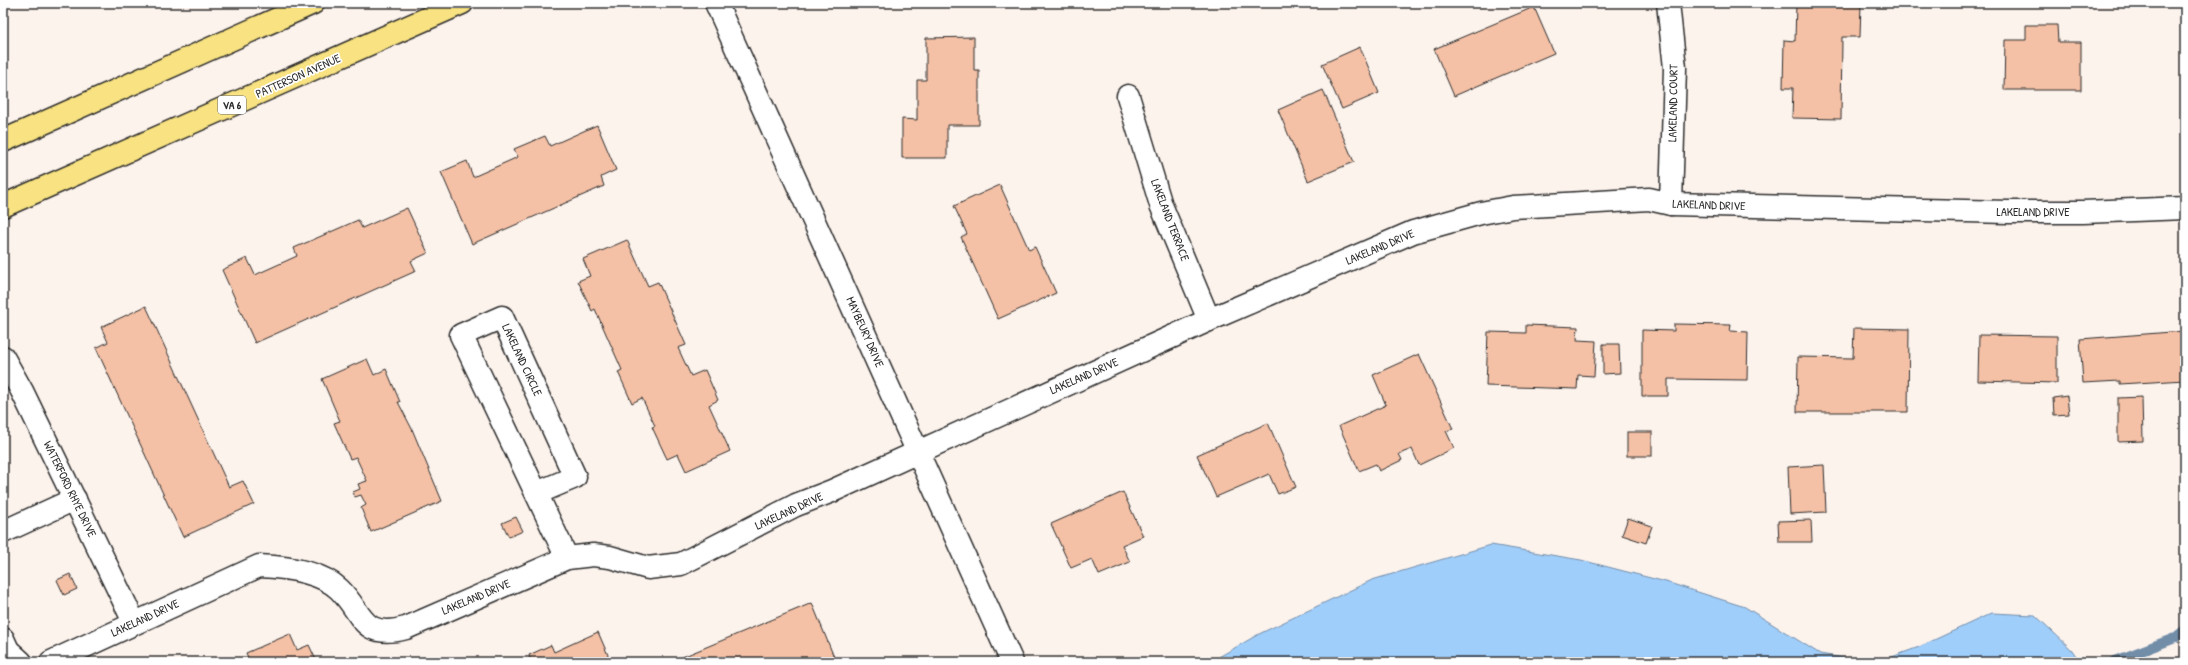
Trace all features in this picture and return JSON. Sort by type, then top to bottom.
[{"type":"main road","points":[[3,141],[313,3]]},
{"type":"main road","name":"PATTERSON AVENUE","points":[[3,206],[462,3]]},
{"type":"street","name":"MAYBEURY DRIVE","points":[[716,3],[1012,662]]},
{"type":"street","name":"LAKELAND COURT","points":[[1668,3],[1675,68],[1671,204]]},
{"type":"street","name":"LAKELAND TERRACE","points":[[1128,96],[1162,205],[1209,320]]},
{"type":"street","name":"LAKELAND DRIVE","points":[[51,662],[134,622],[259,566],[277,567],[318,577],[338,589],[363,624],[383,632],[406,628],[567,558],[593,555],[610,557],[648,568],[681,564],[796,505],[832,491],[1209,320],[1413,232],[1481,213],[1513,208],[1582,202],[1611,203],[1649,199],[1671,204],[2008,212],[2083,212],[2185,208]]},
{"type":"street","name":"LAKELAND CIRCLE","points":[[536,493],[575,477],[502,317],[461,335],[536,493],[567,558]]},
{"type":"street","name":"WATERFORD RHYE DRIVE","points":[[3,357],[22,391],[134,622]]},
{"type":"street","points":[[3,532],[75,499]]},
{"type":"street","points":[[3,639],[8,650],[21,662]]},
{"type":"water","points":[[1491,545],[1581,560],[1666,582],[1745,607],[1820,654],[1868,662],[1210,662],[1259,634],[1372,580]]},
{"type":"water","points":[[1992,613],[2035,615],[2072,650],[2080,662],[1878,662],[1919,647]]},
{"type":"building","points":[[1796,3],[1861,3],[1860,37],[1842,37],[1841,119],[1792,118],[1793,88],[1783,88],[1784,40],[1795,41]]},
{"type":"building","points":[[1534,7],[1554,53],[1454,96],[1434,49]]},
{"type":"building","points":[[2026,25],[2057,25],[2058,42],[2081,42],[2081,90],[2004,90],[2005,40],[2026,40]]},
{"type":"building","points":[[974,37],[974,70],[979,70],[979,125],[947,125],[947,158],[902,158],[902,119],[917,120],[917,80],[926,80],[926,38]]},
{"type":"building","points":[[1360,47],[1379,93],[1342,109],[1322,64]]},
{"type":"building","points":[[1323,90],[1354,162],[1308,181],[1278,110]]},
{"type":"building","points":[[597,125],[616,170],[601,177],[604,186],[472,244],[441,172],[467,161],[473,177],[518,157],[514,149],[545,136],[550,146]]},
{"type":"building","points":[[1000,185],[1029,250],[1035,247],[1056,293],[998,319],[961,237],[967,234],[954,206]]},
{"type":"building","points":[[407,208],[428,253],[411,261],[416,271],[255,343],[222,270],[247,258],[255,275],[297,256],[294,248],[358,220],[362,228]]},
{"type":"building","points":[[627,240],[648,286],[658,282],[686,345],[678,348],[691,376],[705,370],[718,400],[709,405],[730,451],[686,471],[678,454],[667,459],[652,427],[655,426],[642,398],[632,403],[618,372],[622,370],[595,309],[592,311],[578,281],[590,276],[583,259]]},
{"type":"building","points":[[146,306],[229,487],[243,481],[254,504],[183,537],[96,348],[108,342],[101,327]]},
{"type":"building","points":[[1674,324],[1731,325],[1730,331],[1748,332],[1747,380],[1668,379],[1668,396],[1642,396],[1642,330],[1674,331]]},
{"type":"building","points":[[1526,325],[1578,327],[1577,340],[1596,341],[1594,376],[1578,375],[1577,389],[1486,386],[1488,332],[1526,333]]},
{"type":"building","points":[[1854,328],[1909,329],[1908,412],[1797,412],[1798,357],[1853,358]]},
{"type":"building","points":[[2185,331],[2185,380],[2120,384],[2120,381],[2083,383],[2080,339]]},
{"type":"building","points":[[1979,335],[2057,336],[2057,383],[1978,381]]},
{"type":"building","points":[[1603,344],[1619,344],[1620,373],[1603,374]]},
{"type":"building","points":[[1419,354],[1453,429],[1446,431],[1454,448],[1419,465],[1412,449],[1399,454],[1402,460],[1379,471],[1376,464],[1359,471],[1339,426],[1386,405],[1373,375]]},
{"type":"building","points":[[367,359],[374,375],[386,369],[400,402],[398,402],[412,429],[442,501],[371,532],[361,508],[366,505],[361,495],[355,497],[353,492],[360,489],[358,484],[367,481],[356,457],[350,459],[334,423],[340,421],[322,379]]},
{"type":"building","points":[[2067,396],[2069,414],[2054,415],[2053,398]]},
{"type":"building","points":[[2142,397],[2143,441],[2118,442],[2118,398]]},
{"type":"building","points":[[1268,423],[1296,487],[1278,494],[1269,474],[1216,497],[1197,455]]},
{"type":"building","points":[[1627,432],[1652,432],[1652,456],[1627,456]]},
{"type":"building","points":[[1824,465],[1826,512],[1790,514],[1788,467]]},
{"type":"building","points":[[1123,492],[1143,536],[1122,545],[1130,562],[1099,575],[1092,559],[1071,568],[1051,524]]},
{"type":"building","points":[[516,517],[523,531],[509,537],[502,523]]},
{"type":"building","points":[[1628,518],[1652,526],[1646,543],[1622,535]]},
{"type":"building","points":[[1811,520],[1812,542],[1779,542],[1778,521]]},
{"type":"building","points":[[70,574],[77,589],[64,595],[57,580]]},
{"type":"building","points":[[812,603],[836,662],[681,662],[680,658]]},
{"type":"building","points":[[598,632],[611,662],[531,662],[529,655],[551,645],[554,652]]},
{"type":"building","points":[[290,634],[297,650],[309,645],[317,662],[250,662],[246,653]]},
{"type":"waterway","points":[[2113,662],[2175,638],[2185,630]]}]
